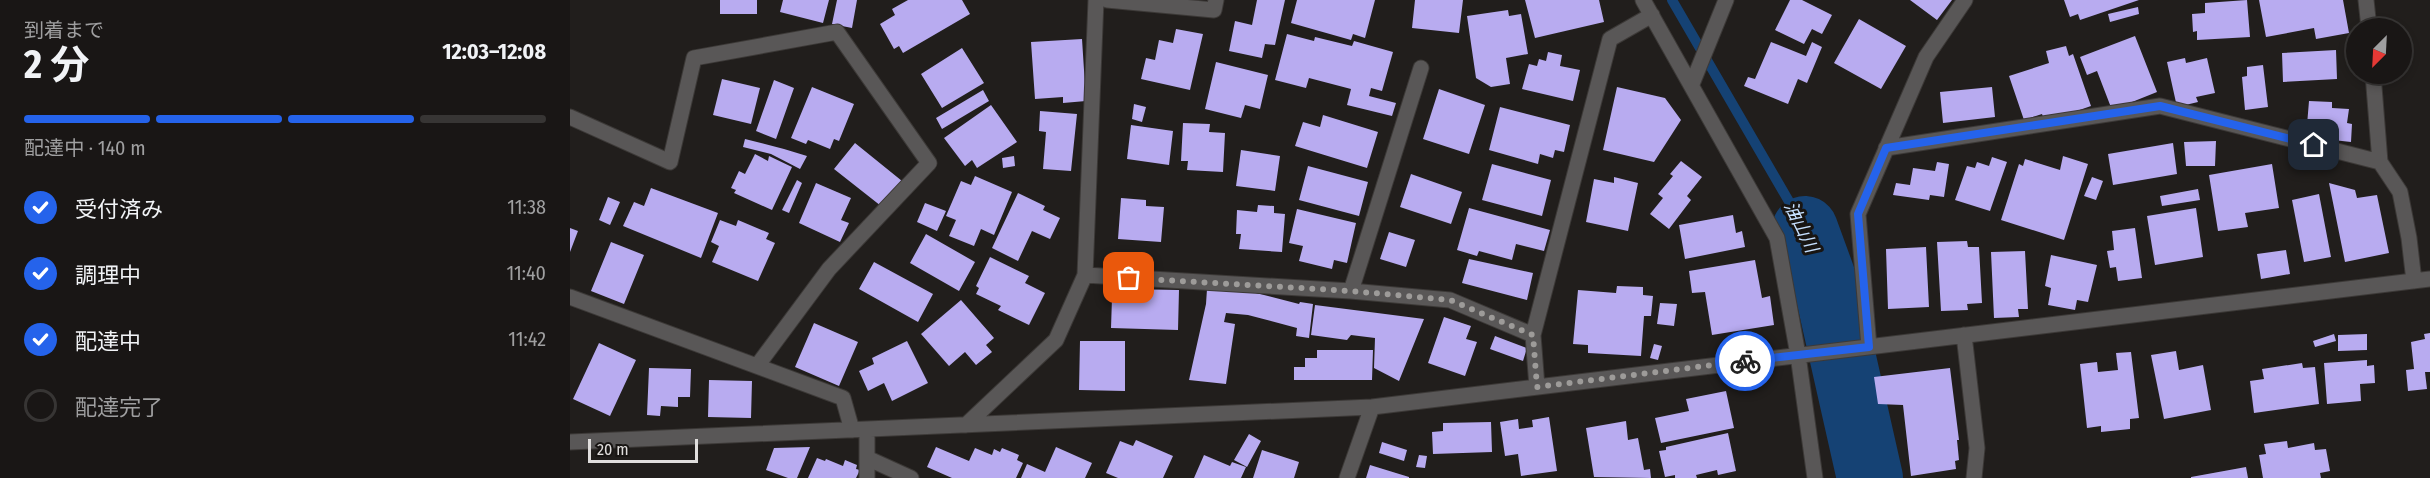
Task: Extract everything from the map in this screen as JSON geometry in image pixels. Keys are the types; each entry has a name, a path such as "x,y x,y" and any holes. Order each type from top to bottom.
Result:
{"street":[{"path":"966,425 1056,340 1085,275 1096,0"},
{"path":"1107,0 1214,10 1216,0"},
{"path":"1643,0 1778,238 1798,355 1815,478"},
{"path":"1692,84 1726,0"},
{"path":"1869,347 1858,214 1926,57 1965,0"},
{"path":"2366,0 2368,18"},
{"path":"1537,387 1533,335 1610,39 1652,15"},
{"path":"570,117 670,162 694,58 837,32 929,162 829,269 757,366"},
{"path":"1351,291 1421,68"},
{"path":"2374,84 2380,162 2400,192 2414,281"},
{"path":"1886,148 2160,106 2380,162"},
{"path":"1085,275 1351,291 1450,300 1533,335"},
{"path":"570,442 1372,407 2430,279"},
{"path":"570,297 843,398 859,429 867,458 867,478"},
{"path":"1964,335 1977,448 1974,478"},
{"path":"1347,478 1372,407"},
{"path":"867,458 911,478"}],"building":[{"path":"720,0 757,0 757,14 720,14"},
{"path":"783,0 829,0 823,23 780,12"},
{"path":"837,0 857,0 852,28 832,24"},
{"path":"908,0 962,0 970,14 903,53 899,46 894,49 880,24 895,15 892,9"},
{"path":"1257,0 1285,0 1275,45 1265,44 1262,58 1229,51 1235,21 1252,25"},
{"path":"1297,0 1375,0 1365,38 1353,34 1351,40 1291,23"},
{"path":"1415,0 1463,0 1459,33 1412,28"},
{"path":"1525,0 1599,0 1604,22 1535,38"},
{"path":"1790,0 1802,0 1832,15 1822,34 1812,29 1804,44 1775,30"},
{"path":"1910,0 1952,0 1937,20"},
{"path":"2064,0 2139,0 2080,20 2078,14 2070,17"},
{"path":"2247,0 2250,37 2197,40 2197,31 2193,32 2192,14 2205,13 2205,3"},
{"path":"2259,0 2343,0 2346,34 2316,39 2314,28 2266,37"},
{"path":"2138,7 2139,14 2110,22 2108,14"},
{"path":"1508,10 1509,16 1521,14 1528,54 1506,58 1510,84 1491,87 1476,78 1467,16"},
{"path":"1859,19 1906,46 1881,89 1834,63"},
{"path":"1176,29 1203,34 1190,90 1141,79 1146,58 1155,60 1159,40 1173,43"},
{"path":"1287,34 1314,41 1315,37 1352,46 1354,41 1393,52 1382,91 1371,88 1369,96 1396,103 1392,116 1347,105 1351,89 1309,78 1306,88 1275,80"},
{"path":"2135,36 2157,92 2112,110 2097,71 2087,75 2080,57"},
{"path":"1082,39 1086,101 1063,103 1063,97 1035,99 1031,42"},
{"path":"1771,42 1806,56 1812,42 1822,47 1807,83 1798,79 1788,104 1744,86 1748,77 1755,79"},
{"path":"2066,46 2069,56 2073,54 2091,106 2045,122 2042,114 2024,120 2009,76 2049,63 2046,51"},
{"path":"962,48 984,83 942,108 921,74"},
{"path":"2336,50 2337,79 2283,82 2282,53"},
{"path":"1548,52 1562,55 1560,66 1580,70 1573,101 1522,89 1529,64 1537,66 1539,59 1546,61"},
{"path":"2185,58 2186,63 2207,58 2215,93 2196,97 2198,102 2177,107 2167,62"},
{"path":"1216,62 1268,75 1260,109 1245,105 1241,118 1205,109"},
{"path":"2263,65 2268,107 2245,110 2242,77 2247,76 2247,67"},
{"path":"722,79 760,88 751,124 713,115"},
{"path":"774,80 794,88 776,139 756,131"},
{"path":"812,87 854,104 839,141 834,139 830,149 808,140 806,144 791,138"},
{"path":"1617,87 1665,98 1681,120 1654,162 1603,150"},
{"path":"1992,87 1995,117 1943,123 1940,92"},
{"path":"1439,89 1485,105 1469,154 1423,139"},
{"path":"983,90 989,101 942,129 936,118"},
{"path":"2309,101 2332,102 2332,108 2349,109 2347,123 2352,124 2351,142 2306,137"},
{"path":"1134,104 1146,107 1142,122 1132,119"},
{"path":"991,105 1017,142 977,168 972,160 965,166 944,138"},
{"path":"1500,107 1570,125 1564,152 1555,150 1553,158 1540,154 1538,164 1489,150"},
{"path":"1040,111 1077,114 1071,171 1043,169 1046,132 1039,131"},
{"path":"1323,115 1378,132 1367,168 1295,146 1303,122 1320,127"},
{"path":"1183,123 1210,124 1209,132 1225,133 1223,172 1187,170 1188,161 1181,161"},
{"path":"1131,125 1173,131 1169,165 1127,159"},
{"path":"745,139 807,156 800,169 771,154 743,147"},
{"path":"2216,141 2215,166 2186,166 2184,142"},
{"path":"855,143 902,181 881,206 834,169"},
{"path":"2173,143 2177,174 2113,185 2108,154"},
{"path":"1241,150 1280,156 1275,191 1236,186"},
{"path":"755,154 768,161 769,156 792,167 772,210 734,193 736,190 731,188 739,171 745,174"},
{"path":"1014,156 1015,166 1003,168 1002,158"},
{"path":"2063,156 2088,164 2064,240 2001,220 2019,164 2023,166 2025,159 2060,170"},
{"path":"1992,157 2007,162 1990,211 1955,200 1967,166 1975,168 1977,162 1989,166"},
{"path":"1681,161 1702,177 1687,196 1691,200 1669,229 1650,214 1663,198 1658,194 1673,176 1670,174"},
{"path":"1937,162 1949,164 1944,197 1930,195 1929,200 1893,195 1896,183 1910,185 1913,168 1935,171"},
{"path":"1492,164 1551,180 1542,216 1482,200"},
{"path":"2272,164 2279,208 2245,213 2248,227 2218,231 2209,175"},
{"path":"1308,166 1368,182 1359,216 1299,200"},
{"path":"1411,174 1462,192 1451,224 1400,207"},
{"path":"975,176 1012,192 994,235 981,229 974,246 949,236 956,220 946,216 961,181 971,185"},
{"path":"1614,177 1638,183 1628,231 1586,222 1594,179 1614,183"},
{"path":"2092,177 2103,181 2096,200 2084,196"},
{"path":"797,180 802,183 789,213 782,210"},
{"path":"816,183 851,198 841,220 849,223 840,242 799,223"},
{"path":"2329,183 2355,190 2357,198 2377,195 2389,253 2345,262"},
{"path":"651,188 718,213 701,258 623,226 634,202 644,206"},
{"path":"2198,189 2200,200 2162,206 2160,196"},
{"path":"1018,193 1045,206 1043,210 1060,218 1050,239 1032,231 1018,261 992,248"},
{"path":"2319,194 2331,257 2304,262 2292,200"},
{"path":"608,197 620,202 610,225 599,220"},
{"path":"1121,198 1146,200 1146,206 1164,207 1161,242 1118,239"},
{"path":"925,203 946,211 937,231 917,222"},
{"path":"1258,205 1274,206 1274,213 1285,214 1282,252 1239,249 1241,234 1236,234 1237,210 1257,212"},
{"path":"1469,208 1550,230 1544,251 1516,244 1512,260 1479,251 1477,256 1457,250"},
{"path":"2196,208 2203,257 2155,265 2147,216"},
{"path":"1297,209 1356,223 1347,263 1334,260 1332,269 1299,261 1303,246 1289,243"},
{"path":"1733,215 1736,233 1742,231 1745,247 1685,259 1679,225"},
{"path":"720,220 736,226 738,220 769,233 766,239 775,243 758,281 712,262 719,246 711,242"},
{"path":"570,228 578,231 570,252"},
{"path":"2135,228 2142,278 2118,281 2116,267 2110,268 2107,251 2114,250 2112,231"},
{"path":"1389,232 1415,240 1406,267 1380,259"},
{"path":"926,234 975,262 959,291 910,263"},
{"path":"1967,241 1968,247 1979,247 1982,303 1967,304 1968,310 1941,311 1937,242"},
{"path":"611,242 644,255 624,304 591,291"},
{"path":"1926,247 1929,307 1888,309 1886,249"},
{"path":"2286,250 2290,274 2261,279 2257,254"},
{"path":"2025,251 2028,309 2018,309 2019,317 1994,318 1991,252"},
{"path":"2051,255 2097,265 2088,302 2077,300 2075,310 2048,305 2051,288 2045,286"},
{"path":"990,257 1029,276 1025,283 1045,293 1029,325 998,310 1001,306 976,294 979,288 976,286"},
{"path":"1469,259 1533,273 1527,300 1462,283"},
{"path":"1755,260 1762,298 1770,296 1774,325 1712,335 1705,292 1692,293 1689,271"},
{"path":"874,262 933,294 918,322 859,289"},
{"path":"1617,286 1643,287 1643,295 1653,296 1651,316 1644,316 1641,356 1588,353 1588,345 1573,344 1578,290 1616,293"},
{"path":"1125,289 1179,290 1178,330 1111,328 1112,298 1125,299"},
{"path":"1207,289 1256,293 1299,304 1300,302 1313,304 1309,338 1296,336 1297,328 1248,315 1226,313 1224,322 1235,324 1226,384 1189,380 1206,304"},
{"path":"961,300 994,338 986,345 992,352 976,365 965,352 949,366 921,334"},
{"path":"1660,303 1677,304 1674,326 1657,324"},
{"path":"1315,305 1424,319 1399,381 1374,368 1375,338 1351,335 1347,340 1311,335"},
{"path":"1444,317 1471,326 1466,339 1477,342 1465,376 1428,363"},
{"path":"814,323 858,342 839,386 795,367"},
{"path":"2430,333 2430,372 2425,372 2427,389 2408,391 2406,370 2414,369 2411,342 2425,339 2424,334"},
{"path":"2334,334 2336,341 2315,347 2313,341"},
{"path":"2367,334 2367,350 2338,351 2338,335"},
{"path":"1495,336 1527,348 1523,361 1490,349"},
{"path":"907,341 928,383 892,401 884,383 868,391 859,371 874,364 872,358"},
{"path":"1080,341 1125,341 1125,391 1079,390"},
{"path":"599,343 636,360 610,416 573,399"},
{"path":"1654,344 1662,346 1658,360 1650,358"},
{"path":"1317,350 1373,350 1372,380 1294,380 1294,367 1305,367 1305,358 1317,358"},
{"path":"2176,351 2179,370 2203,365 2211,410 2164,419 2151,355"},
{"path":"2131,352 2139,418 2130,419 2130,429 2101,432 2101,426 2087,428 2080,364 2097,362 2098,372 2118,370 2116,353"},
{"path":"2367,360 2367,366 2374,365 2375,383 2360,384 2361,401 2327,404 2324,363"},
{"path":"2302,363 2303,368 2315,367 2319,404 2254,413 2250,381 2264,379 2262,369"},
{"path":"649,368 691,369 690,397 678,397 678,407 661,406 660,416 647,415"},
{"path":"1950,368 1959,440 1957,440 1959,460 1955,461 1956,469 1911,476 1903,405 1878,404 1874,377"},
{"path":"709,380 752,381 751,418 708,417"},
{"path":"1726,391 1734,428 1661,443 1655,418 1689,411 1686,399"},
{"path":"1549,417 1557,471 1521,476 1518,454 1505,456 1500,422 1518,419 1519,429 1533,427 1532,420"},
{"path":"1626,421 1628,440 1638,438 1644,470 1650,469 1651,478 1594,477 1586,428"},
{"path":"1491,422 1492,452 1433,454 1432,432 1443,431 1443,423"},
{"path":"1728,433 1736,471 1718,475 1717,470 1696,475 1697,478 1675,478 1675,475 1665,477 1659,451 1666,450 1666,447"},
{"path":"1249,434 1261,441 1247,467 1234,460"},
{"path":"1136,440 1173,456 1163,478 1118,478 1106,473 1120,441 1133,446"},
{"path":"2287,441 2288,448 2314,443 2315,450 2326,449 2330,471 2320,473 2321,478 2263,478 2259,455 2266,454 2264,444"},
{"path":"1382,442 1407,450 1404,461 1379,453"},
{"path":"810,447 797,478 788,478 766,470 774,448"},
{"path":"936,447 969,461 975,448 992,455 994,449 1000,452 1002,448 1019,455 1017,460 1023,463 1016,478 952,478 927,467"},
{"path":"1056,447 1092,463 1085,478 1021,478 1027,464 1045,472"},
{"path":"1262,450 1299,462 1294,478 1253,478"},
{"path":"1204,455 1230,466 1232,462 1246,467 1241,478 1194,478"},
{"path":"1419,455 1427,456 1425,468 1416,467"},
{"path":"817,458 843,466 845,460 857,465 856,469 860,470 856,478 808,478"},
{"path":"1370,465 1409,477 1409,478 1366,478"},
{"path":"2246,467 2248,478 2191,478 2191,477"}],"waterway":[{"name":"油山川","path":"1672,0 1805,229"},
{"name":"油山川","path":"1805,229 1828,292 1870,478"}],"way so far":[{"path":"1129,278 1351,291 1450,300 1533,335 1537,387 1745,361"}],"route":[{"path":"1745,361 1869,347 1858,214 1886,148 2160,106 2314,145"}]}
